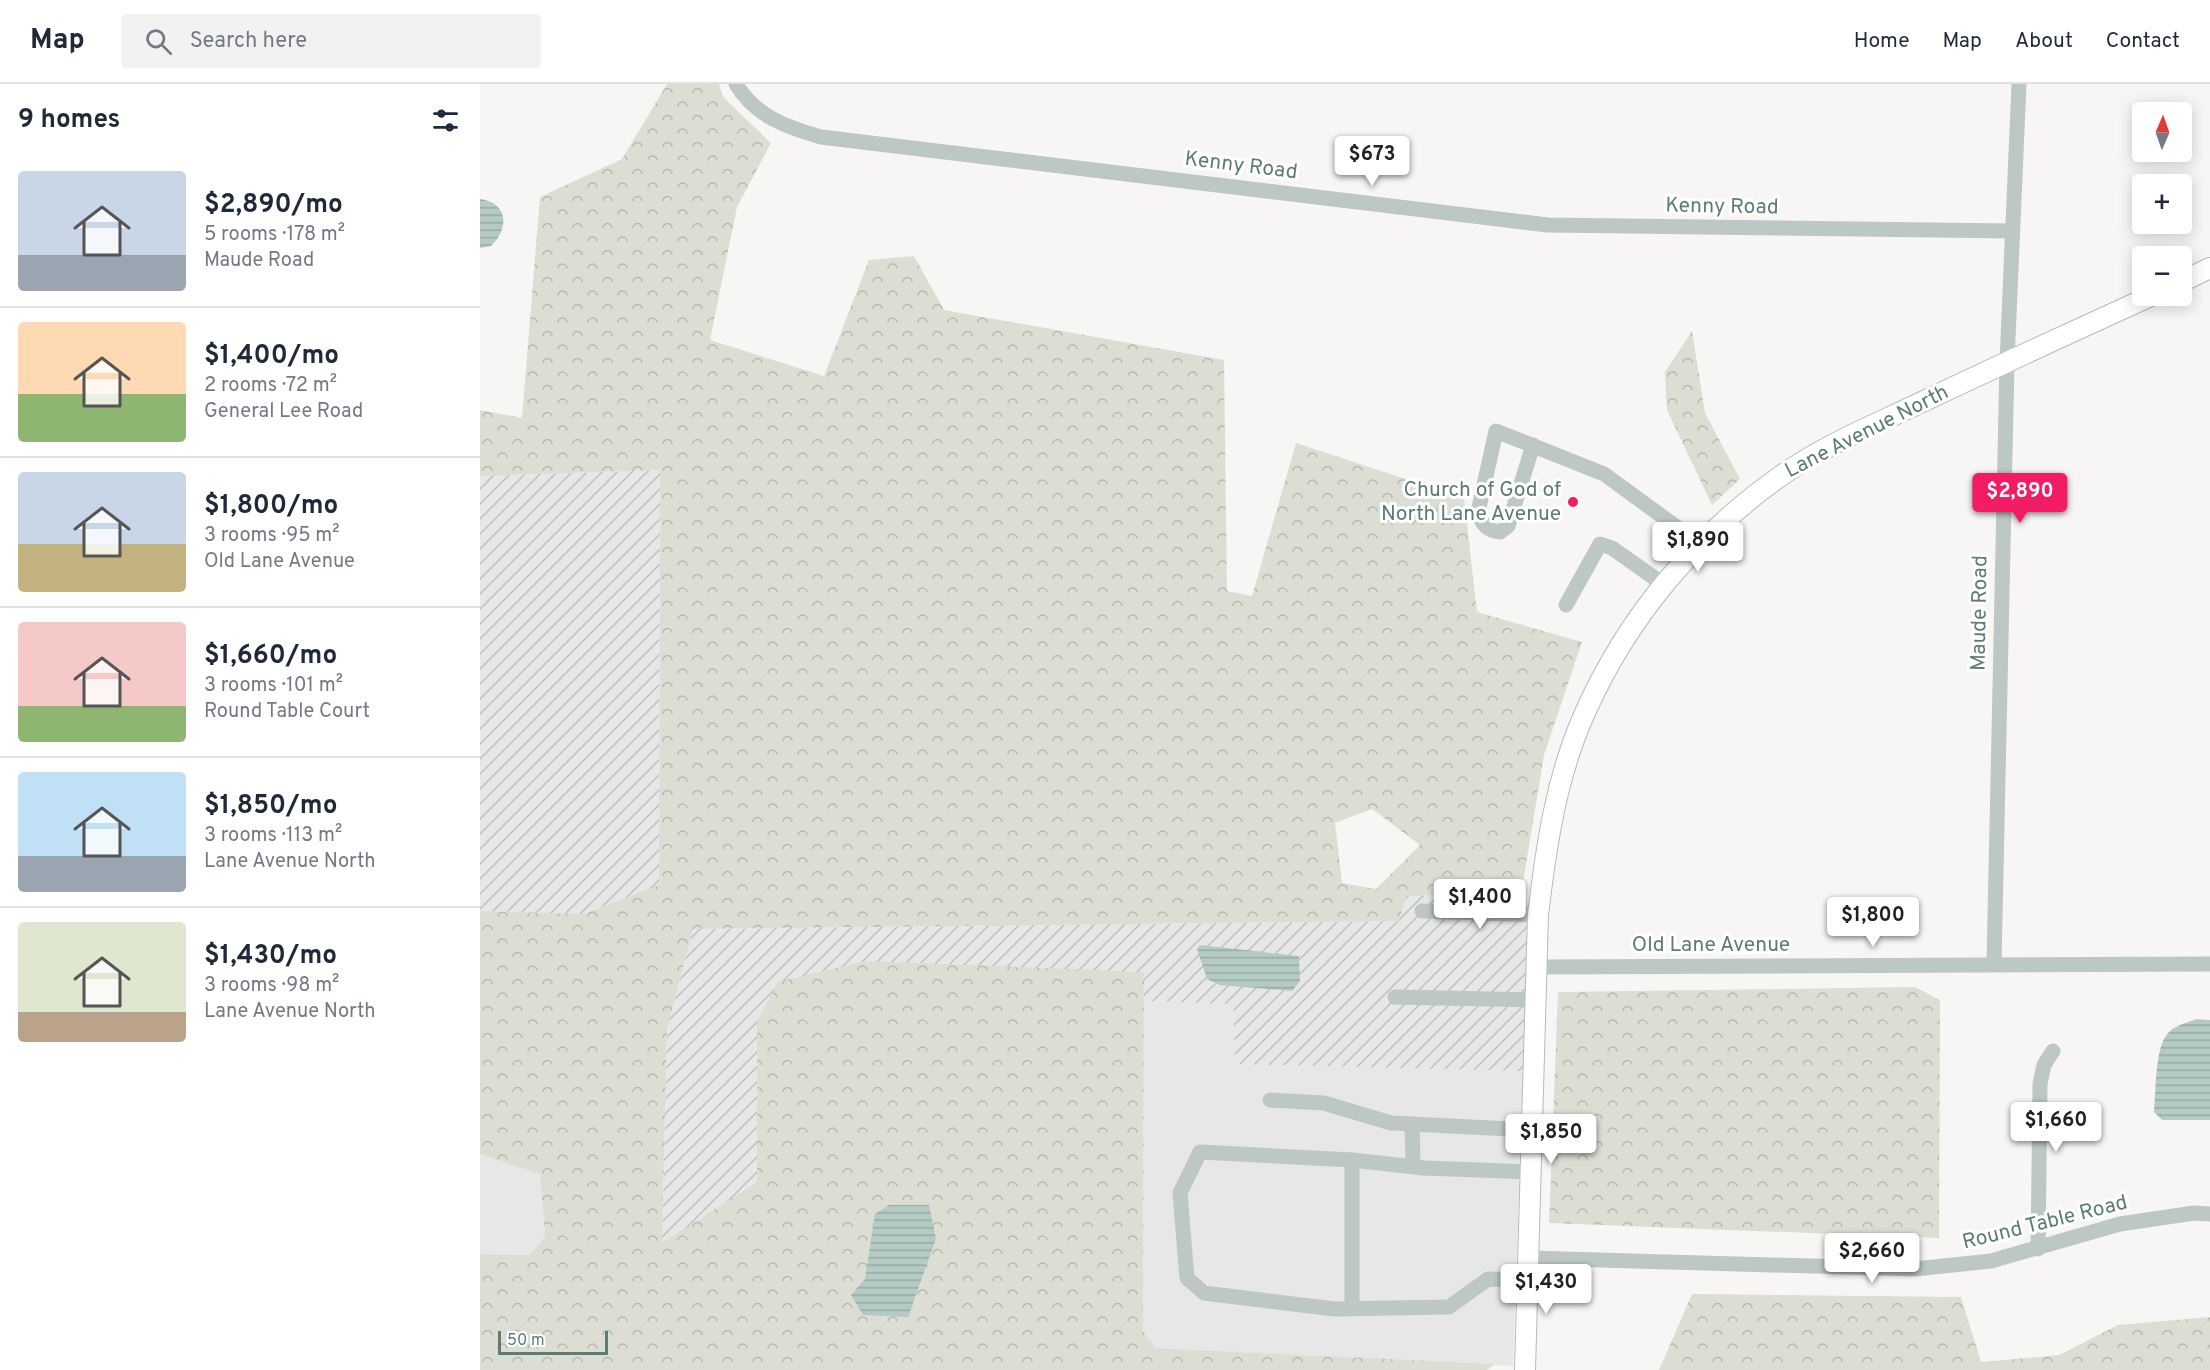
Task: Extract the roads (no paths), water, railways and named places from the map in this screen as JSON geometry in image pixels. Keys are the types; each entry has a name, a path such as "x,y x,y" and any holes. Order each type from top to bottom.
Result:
{"main road":[{"path":"2192,277 2210,268"},
{"name":"Lane Avenue North","path":"1525,1370 1538,915 1545,851 1559,790 1583,716 1621,644 1663,584 1700,543 1740,507 1786,472 1826,448 2132,305"}],"street":[{"name":"Kenny Road","path":"736,84 746,100 771,119 820,137 1548,225 2012,231"},
{"name":"Maude Road","path":"1994,964 2007,362 2019,84"},
{"path":"1533,446 1508,526 1500,532 1491,531 1482,524 1478,512 1496,432 1533,446 1604,474 1700,543"},
{"path":"1566,605 1600,544 1612,548 1663,584"},
{"path":"1422,911 1538,915"},
{"name":"Old Lane Avenue","path":"1537,967 2210,964"},
{"path":"1395,997 1536,1000"},
{"path":"2038,1248 2040,1084 2044,1065 2053,1051"},
{"path":"1270,1100 1324,1102 1391,1124 1533,1130"},
{"path":"1412,1124 1413,1166"},
{"path":"1529,1280 1488,1279 1449,1308 1334,1309 1204,1293 1187,1278 1180,1193 1200,1152 1532,1172"},
{"path":"1352,1160 1352,1309"},
{"name":"Round Table Road","path":"1529,1258 1915,1269 1991,1261 2120,1224 2210,1214"}],"place":[{"name":"Church of God of North Lane Avenue","path":"1573,502"}]}
